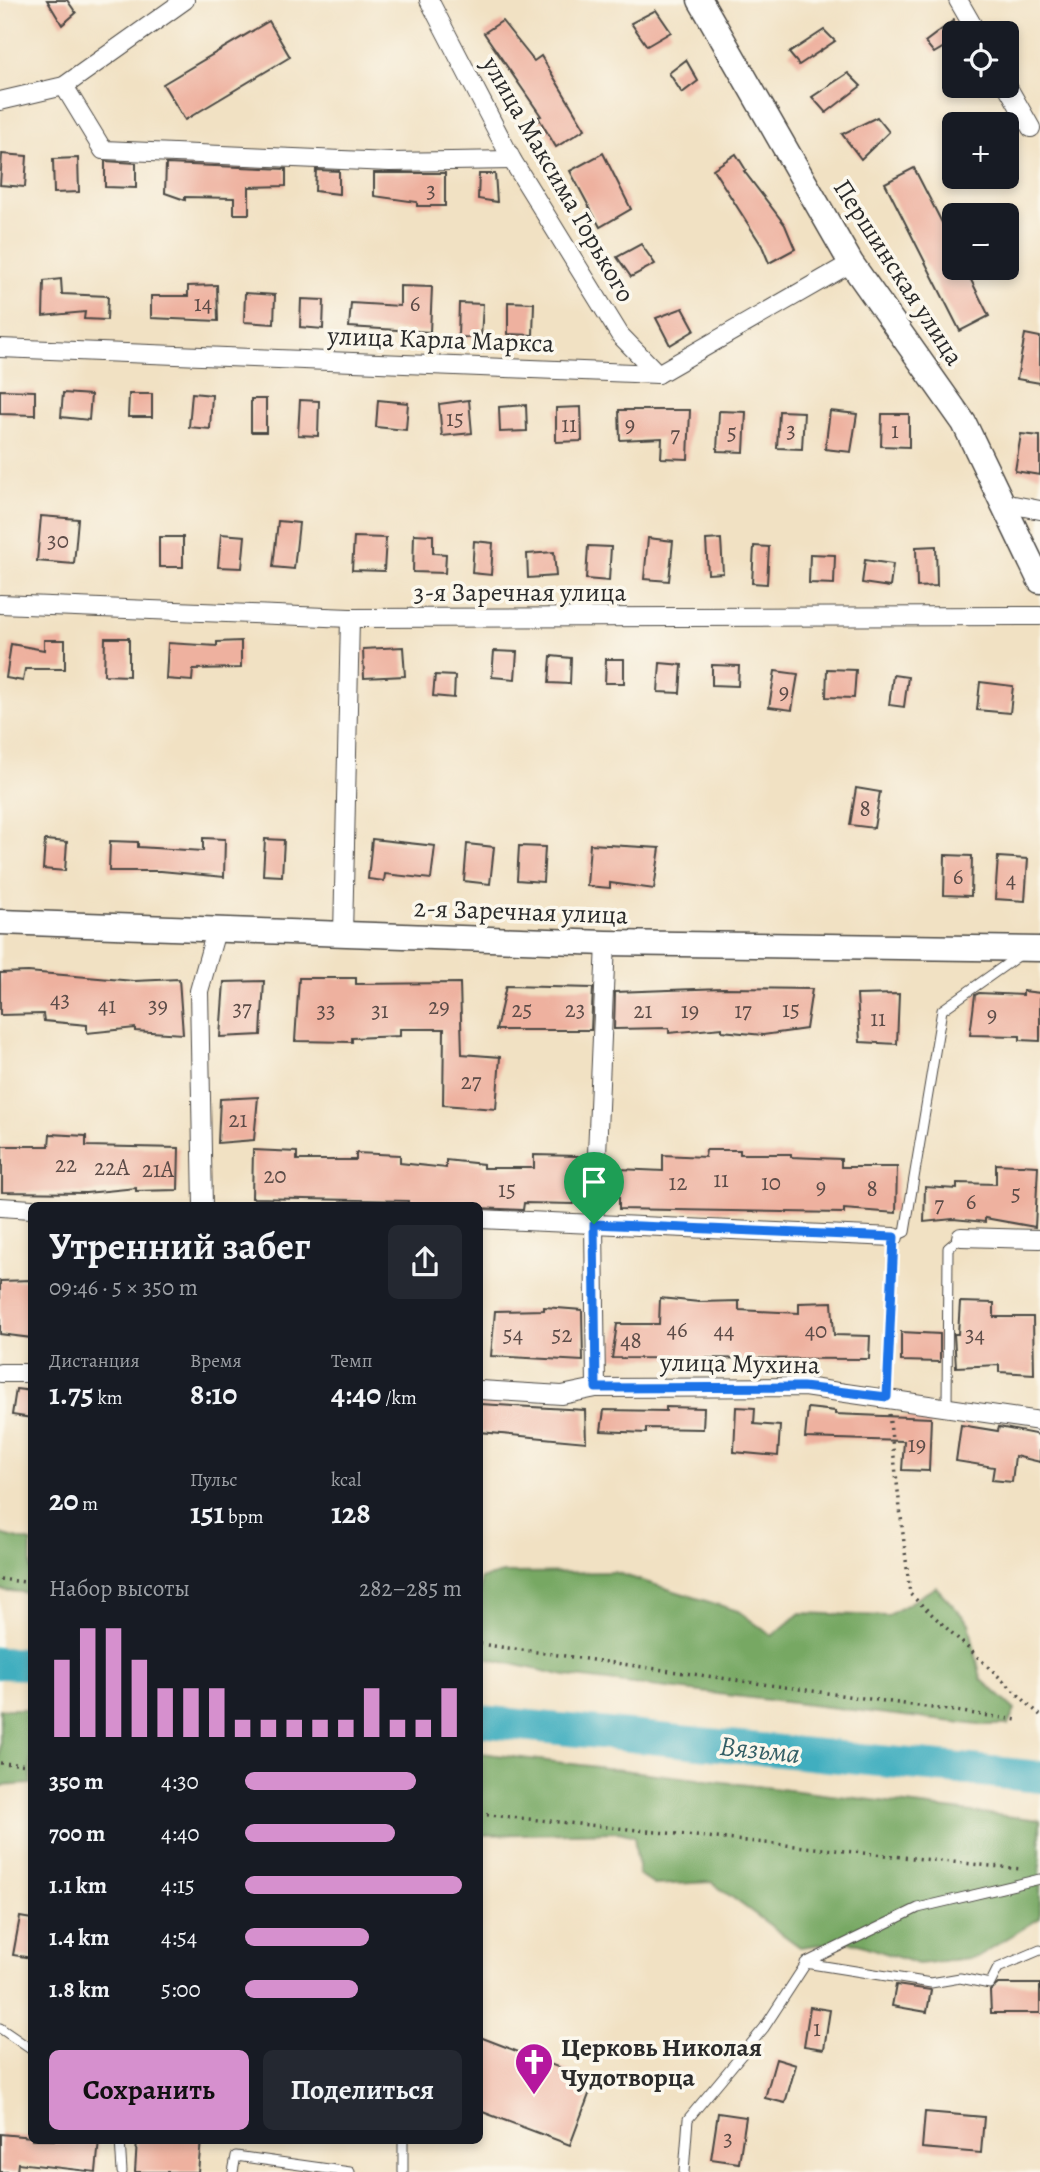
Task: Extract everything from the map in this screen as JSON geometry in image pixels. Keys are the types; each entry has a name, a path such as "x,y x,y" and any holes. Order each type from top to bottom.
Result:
{"main road":[{"name":"Першинская улица","path":"700,0 851,263 964,423 1040,581"},
{"name":"2-я Заречная улица","path":"0,922 606,943 1034,949"}],"street":[{"path":"0,101 64,86 185,0"},
{"name":"улица Максима Горького","path":"429,0 512,160 620,335 659,374"},
{"path":"958,0 970,21"},
{"path":"64,86 103,150 390,162 512,160"},
{"path":"1015,98 1036,133"},
{"path":"659,374 851,263"},
{"name":"улица Карла Маркса","path":"0,348 659,374"},
{"path":"1003,503 1040,510"},
{"name":"3-я Заречная улица","path":"0,604 351,618 1040,616"},
{"path":"343,935 351,618"},
{"path":"202,1202 199,991 216,931"},
{"path":"596,1388 594,1224 606,943"},
{"path":"0,1208 28,1209"},
{"path":"483,1219 894,1237"},
{"path":"961,1237 1040,1240"},
{"path":"0,1373 28,1373"},
{"name":"улица Мухина","path":"483,1390 562,1395 596,1388 803,1387 1040,1421"}],"lane":[{"path":"894,1237 905,1232 942,1010 1034,949"},
{"path":"947,1408 948,1248 961,1237"},
{"path":"684,2172 688,2119 764,2028 805,1963 918,1908 981,1891 1040,1880"},
{"path":"805,1963 931,1983 960,1978 990,1984 998,1968 1040,1950"},
{"path":"0,2028 28,2047"},
{"path":"120,2144 122,2172"},
{"path":"403,2144 403,2172"},
{"path":"233,2172 236,2156 350,2172"}],"path":[{"path":"894,1237 887,1397 910,1594 1040,1715"},
{"path":"0,1579 28,1582"},
{"path":"483,1644 1018,1720"},
{"path":"0,1762 28,1765"},
{"path":"483,1814 1026,1870"}],"green space":[{"path":"0,1534 28,1541 28,1593 0,1590"},
{"path":"614,1572 738,1611 772,1636 800,1613 887,1616 936,1587 969,1623 981,1679 1015,1710 1008,1725 979,1725 566,1676 483,1658 483,1578 503,1573"},
{"path":"0,1709 28,1709 28,1784 0,1786"},
{"path":"483,1753 1040,1820 1040,1918 977,1957 918,1964 849,1941 800,1947 711,1882 654,1885 639,1875 634,1836 619,1832 483,1835"}],"building":[{"path":"47,0 67,0 76,13 62,25"},
{"path":"656,10 671,32 647,46 631,23"},
{"path":"269,21 290,57 185,120 163,84"},
{"path":"502,21 534,61 541,56 585,129 556,147 538,117 541,116 484,33"},
{"path":"942,29 942,48 934,53 925,42"},
{"path":"824,30 835,41 799,65 789,53"},
{"path":"686,60 698,81 682,93 669,73"},
{"path":"848,73 861,86 826,113 812,97"},
{"path":"877,117 889,132 861,159 842,134"},
{"path":"603,153 631,209 600,227 570,171"},
{"path":"2,154 27,156 25,187 0,185"},
{"path":"736,154 746,170 744,171 785,225 795,249 769,263 762,246 713,169"},
{"path":"78,158 79,192 54,193 53,159"},
{"path":"105,161 136,163 136,188 105,187"},
{"path":"166,164 286,169 286,186 249,187 249,214 234,214 234,198 185,197 185,200 165,193"},
{"path":"914,168 942,223 942,280 971,280 989,316 960,331 885,183"},
{"path":"316,170 339,171 339,194 315,191"},
{"path":"374,173 445,173 445,206 417,206 417,202 374,196"},
{"path":"479,174 495,174 497,202 478,199"},
{"path":"641,244 655,264 631,277 617,257"},
{"path":"61,279 62,294 108,296 107,320 84,319 85,312 43,316 44,281"},
{"path":"217,285 218,321 151,318 151,296 188,296 188,286"},
{"path":"400,286 432,287 430,332 349,327 351,303 400,306"},
{"path":"245,293 275,295 274,324 244,322"},
{"path":"301,299 324,300 323,329 300,327"},
{"path":"508,302 534,303 533,335 508,334"},
{"path":"459,303 483,304 481,338 458,337"},
{"path":"683,308 695,330 670,345 656,318"},
{"path":"1025,334 1040,337 1040,383 1017,379"},
{"path":"0,390 35,391 35,415 0,414"},
{"path":"63,393 91,395 89,420 61,417"},
{"path":"192,393 212,395 210,429 189,427"},
{"path":"129,394 152,394 152,417 128,417"},
{"path":"251,399 266,399 266,432 251,432"},
{"path":"300,400 319,401 318,436 298,435"},
{"path":"378,400 408,403 406,430 376,427"},
{"path":"469,400 472,433 442,436 439,404"},
{"path":"526,405 527,431 500,432 499,407"},
{"path":"581,407 582,441 556,442 556,408"},
{"path":"619,410 690,410 688,459 661,458 662,438 620,440"},
{"path":"719,411 746,412 744,452 717,451"},
{"path":"779,411 804,412 802,449 777,448"},
{"path":"830,411 857,414 851,452 825,449"},
{"path":"882,414 909,414 909,447 881,446"},
{"path":"1021,434 1040,436 1040,475 1015,471"},
{"path":"41,516 78,519 74,564 37,561"},
{"path":"278,521 299,523 294,569 273,567"},
{"path":"221,534 245,536 242,568 218,567"},
{"path":"414,534 433,535 433,553 446,554 445,573 413,572"},
{"path":"159,537 183,537 183,567 159,567"},
{"path":"354,537 386,538 384,571 352,570"},
{"path":"648,538 673,541 669,581 644,579"},
{"path":"721,539 723,573 708,574 706,540"},
{"path":"474,541 493,543 491,575 472,573"},
{"path":"588,546 611,547 609,581 586,579"},
{"path":"754,546 769,547 767,584 752,583"},
{"path":"936,546 937,586 917,587 916,547"},
{"path":"554,552 556,576 528,578 527,554"},
{"path":"810,554 835,555 834,584 809,583"},
{"path":"865,560 893,564 890,587 862,583"},
{"path":"105,638 129,638 129,676 104,675"},
{"path":"44,640 65,640 65,669 25,669 23,681 6,678 11,644 44,650"},
{"path":"241,641 241,668 193,669 192,681 166,679 168,643 217,646 217,642"},
{"path":"403,647 405,676 364,678 363,649"},
{"path":"494,651 517,652 515,679 492,677"},
{"path":"551,656 571,658 570,684 549,683"},
{"path":"606,659 624,659 624,683 605,683"},
{"path":"660,663 682,665 680,693 658,692"},
{"path":"712,665 739,666 738,686 712,685"},
{"path":"827,669 856,670 854,698 826,697"},
{"path":"775,671 798,674 792,710 769,707"},
{"path":"435,675 455,676 454,698 433,696"},
{"path":"893,675 908,677 904,707 889,705"},
{"path":"980,682 1013,686 1010,713 977,710"},
{"path":"856,788 880,792 874,828 850,825"},
{"path":"203,838 225,839 224,877 161,871 109,871 110,841 138,842 138,847 203,851"},
{"path":"265,839 284,840 282,876 263,875"},
{"path":"372,839 435,846 431,879 385,874 384,881 368,879"},
{"path":"45,840 67,842 65,871 43,869"},
{"path":"467,844 494,847 490,884 464,881"},
{"path":"590,844 660,848 654,889 610,883 610,888 587,886"},
{"path":"519,846 545,847 543,882 517,880"},
{"path":"945,855 972,856 971,896 944,895"},
{"path":"998,857 1028,859 1025,901 995,899"},
{"path":"28,972 134,981 179,979 183,1034 135,1031 135,1028 87,1033 87,1025 44,1021 43,1014 0,1015 0,973"},
{"path":"299,978 356,978 356,984 460,983 462,1054 500,1057 496,1109 443,1105 444,1029 400,1029 400,1036 352,1038 352,1042 295,1041"},
{"path":"264,981 261,1035 220,1037 224,982"},
{"path":"506,986 593,988 591,1030 496,1030"},
{"path":"723,988 812,989 806,1029 763,1035 722,1031 722,1028 669,1033 669,1028 614,1029 615,992"},
{"path":"1023,991 1040,993 1040,1041 1020,1040 1020,1036 970,1035 975,995 1023,995"},
{"path":"899,994 897,1044 860,1042 857,995"},
{"path":"258,1097 254,1140 218,1143 220,1099"},
{"path":"50,1134 86,1136 86,1146 179,1148 178,1190 136,1191 136,1188 86,1193 2,1192 2,1146 49,1146"},
{"path":"253,1150 297,1152 297,1160 356,1160 356,1153 400,1155 400,1163 446,1168 446,1160 483,1164 483,1168 534,1168 534,1155 578,1156 574,1204 524,1203 523,1210 483,1208 483,1202 252,1198"},
{"path":"706,1150 740,1150 740,1154 791,1154 791,1157 841,1159 841,1167 897,1167 896,1213 844,1209 844,1213 619,1209 619,1169 663,1171 663,1155 705,1157"},
{"path":"996,1164 1038,1166 1035,1227 985,1218 985,1222 953,1219 924,1222 925,1187 957,1189 957,1183 996,1184"},
{"path":"28,1280 28,1338 0,1334 0,1281"},
{"path":"660,1298 699,1302 739,1301 739,1310 799,1313 799,1303 832,1302 834,1335 870,1336 869,1359 612,1358 617,1324 659,1324"},
{"path":"960,1302 994,1303 994,1317 1033,1317 1034,1374 999,1372 999,1365 956,1367 954,1334 958,1334"},
{"path":"544,1307 582,1310 583,1361 491,1356 495,1311 544,1310"},
{"path":"901,1332 940,1334 940,1362 901,1361"},
{"path":"16,1389 28,1390 28,1417 12,1415"},
{"path":"483,1404 585,1410 586,1442 483,1432"},
{"path":"666,1407 704,1408 703,1429 646,1428 646,1433 601,1431 604,1410 666,1411"},
{"path":"736,1407 755,1408 754,1424 780,1426 778,1456 734,1452"},
{"path":"808,1408 835,1411 835,1414 931,1418 929,1471 902,1470 904,1441 805,1438"},
{"path":"961,1425 998,1431 999,1427 1040,1435 1040,1462 1015,1456 1012,1482 992,1480 994,1467 956,1461"},
{"path":"20,1917 28,1918 28,1957 13,1955"},
{"path":"998,1984 1040,1984 1040,2013 991,2013 990,1991"},
{"path":"896,1985 931,1990 927,2012 892,2006"},
{"path":"810,2007 830,2010 824,2049 804,2046"},
{"name":"Церковь Николая Чудотворца","path":"483,2038 594,2081 570,2145 483,2112"},
{"path":"776,2059 796,2065 785,2103 765,2098"},
{"path":"925,2112 984,2117 981,2153 922,2148"},
{"path":"718,2113 746,2117 739,2163 711,2159"},
{"path":"0,2134 28,2137 28,2144 99,2144 96,2172 18,2163 17,2172 0,2172"},
{"path":"137,2144 201,2144 198,2172 135,2172"}],"waterway":[{"name":"Вязьма","path":"0,1663 28,1664"},
{"name":"Вязьма","path":"483,1721 1040,1777"}],"place":[{"name":"Церковь Николая Чудотворца","path":"534,2096"}],"route":[{"path":"594,1224 894,1237 887,1397 803,1387 596,1388 598,1305 594,1224"}]}
